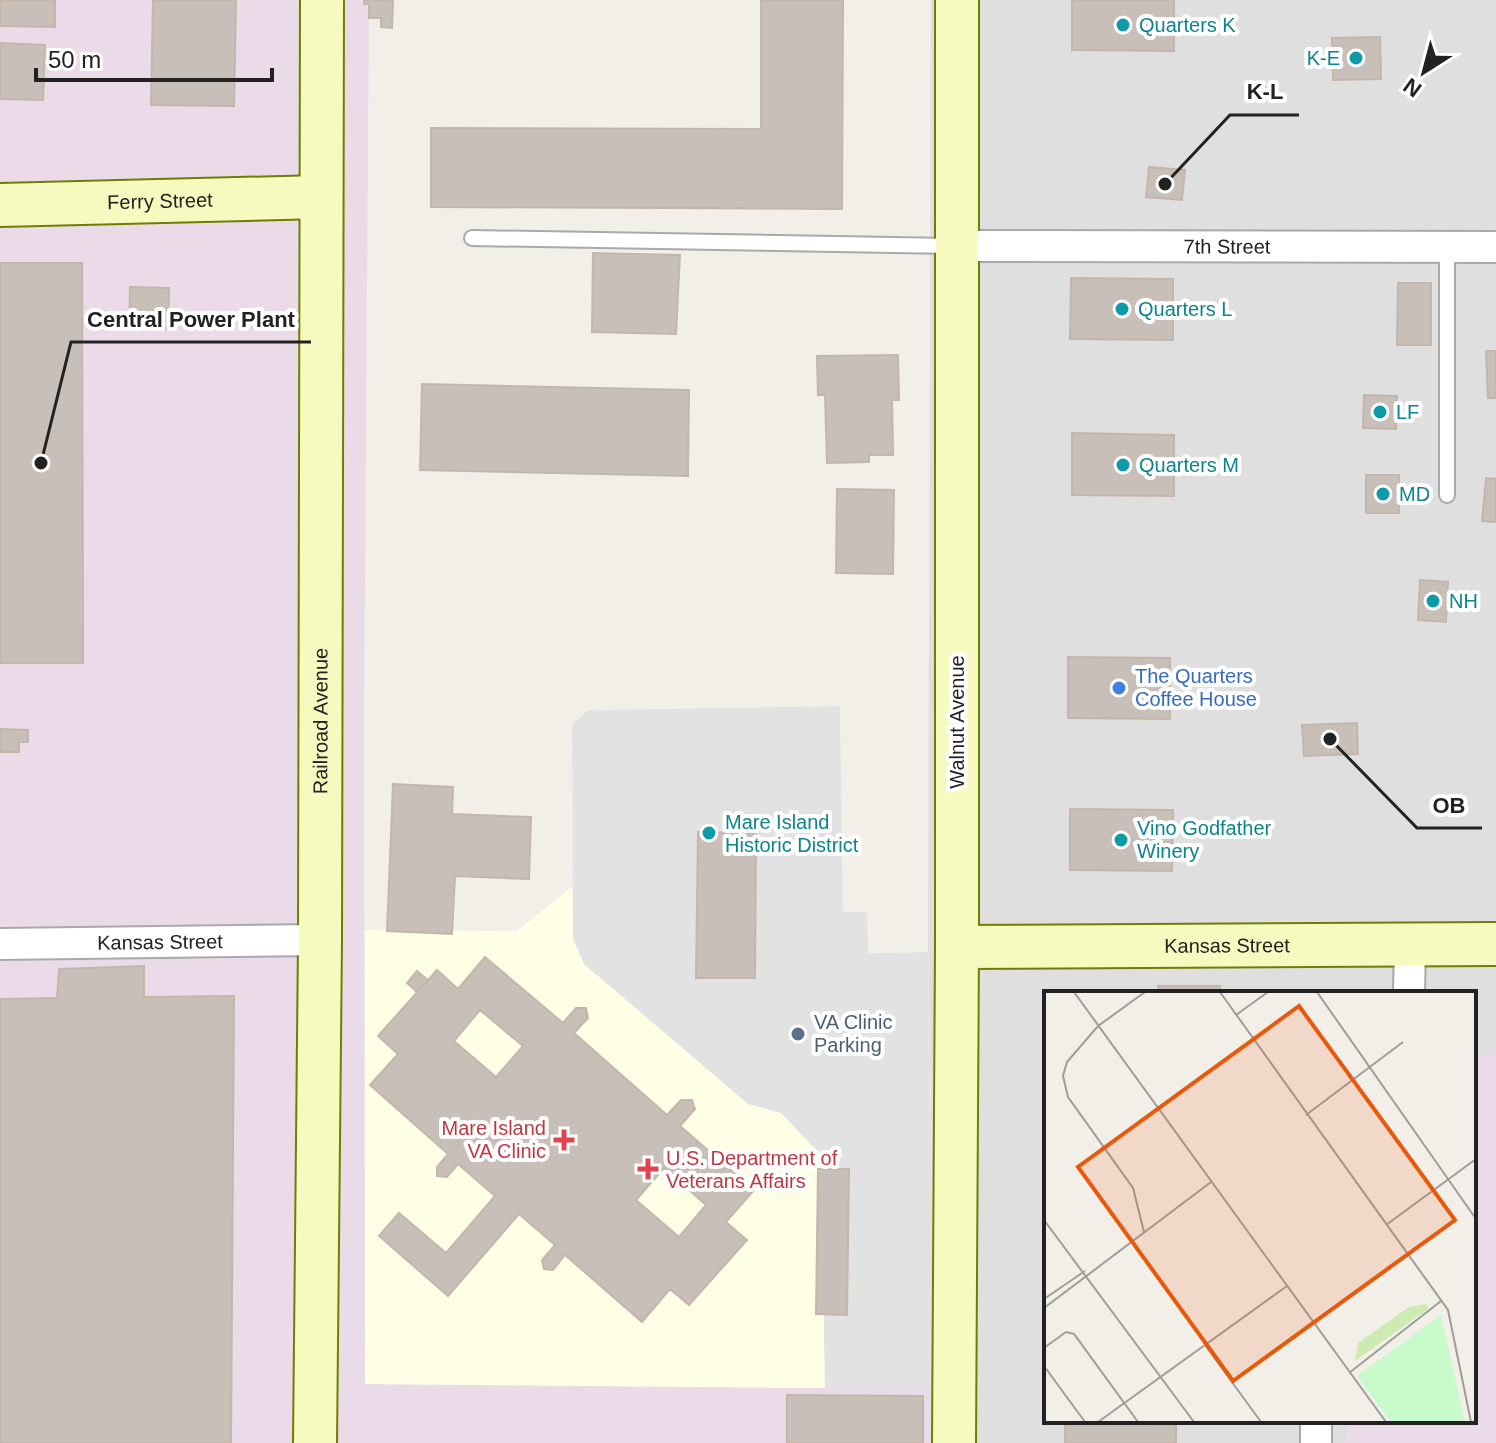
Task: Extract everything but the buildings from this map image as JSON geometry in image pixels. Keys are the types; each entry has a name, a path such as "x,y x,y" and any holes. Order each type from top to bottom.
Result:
{"street":[{"name":"Railroad Avenue","path":"315,1443 320,940 322,0"},
{"name":"Walnut Avenue","path":"954,1443 957,0"},
{"name":"Ferry Street","path":"0,205 321,197"},
{"name":"7th Street","path":"957,246 1496,247"},
{"name":"Kansas Street","path":"0,944 320,940"},
{"path":"1409,991 1410,944"},
{"name":"Kansas Street","path":"957,947 1496,944"}],"lane":[{"path":"472,238 957,246"},
{"path":"1447,247 1447,495"}],"shaded area":[{"path":"0,0 369,0 364,729 365,1384 936,1389 936,1443 0,1443"},
{"path":"931,0 1496,0 1496,1054 1476,1054 1476,991 1044,991 1044,1423 1351,1423 1346,1443 936,1443 928,952"},
{"name":"U.S. Department of Veterans Affairs","path":"840,706 843,912 867,946 868,953 928,952 936,1389 365,1384 365,930 517,931 573,886 572,725 588,710"},
{"name":"VA Clinic Parking","path":"840,706 843,912 867,912 868,953 928,952 936,1389 825,1389 821,1155 781,1113 748,1104 584,964 573,939 572,725 588,710"},
{"path":"1476,1054 1496,1054 1496,1443 1346,1443 1351,1423 1476,1423"}],"place":[{"name":"Quarters K","path":"1123,25"},
{"name":"K-E","path":"1356,58"},
{"name":"K-L","path":"1165,184"},
{"name":"Quarters L","path":"1122,309"},
{"name":"LF","path":"1380,412"},
{"name":"Central Power Plant","path":"41,463"},
{"name":"Quarters M","path":"1123,465"},
{"name":"MD","path":"1383,494"},
{"name":"NH","path":"1433,601"},
{"name":"The Quarters Coffee House","path":"1119,688"},
{"name":"OB","path":"1330,739"},
{"name":"Mare Island Historic District","path":"709,833"},
{"name":"Vino Godfather Winery","path":"1121,840"},
{"name":"VA Clinic Parking","path":"798,1034"},
{"name":"Mare Island VA Clinic","path":"564,1140"},
{"name":"U.S. Department of Veterans Affairs","path":"648,1169"}]}
